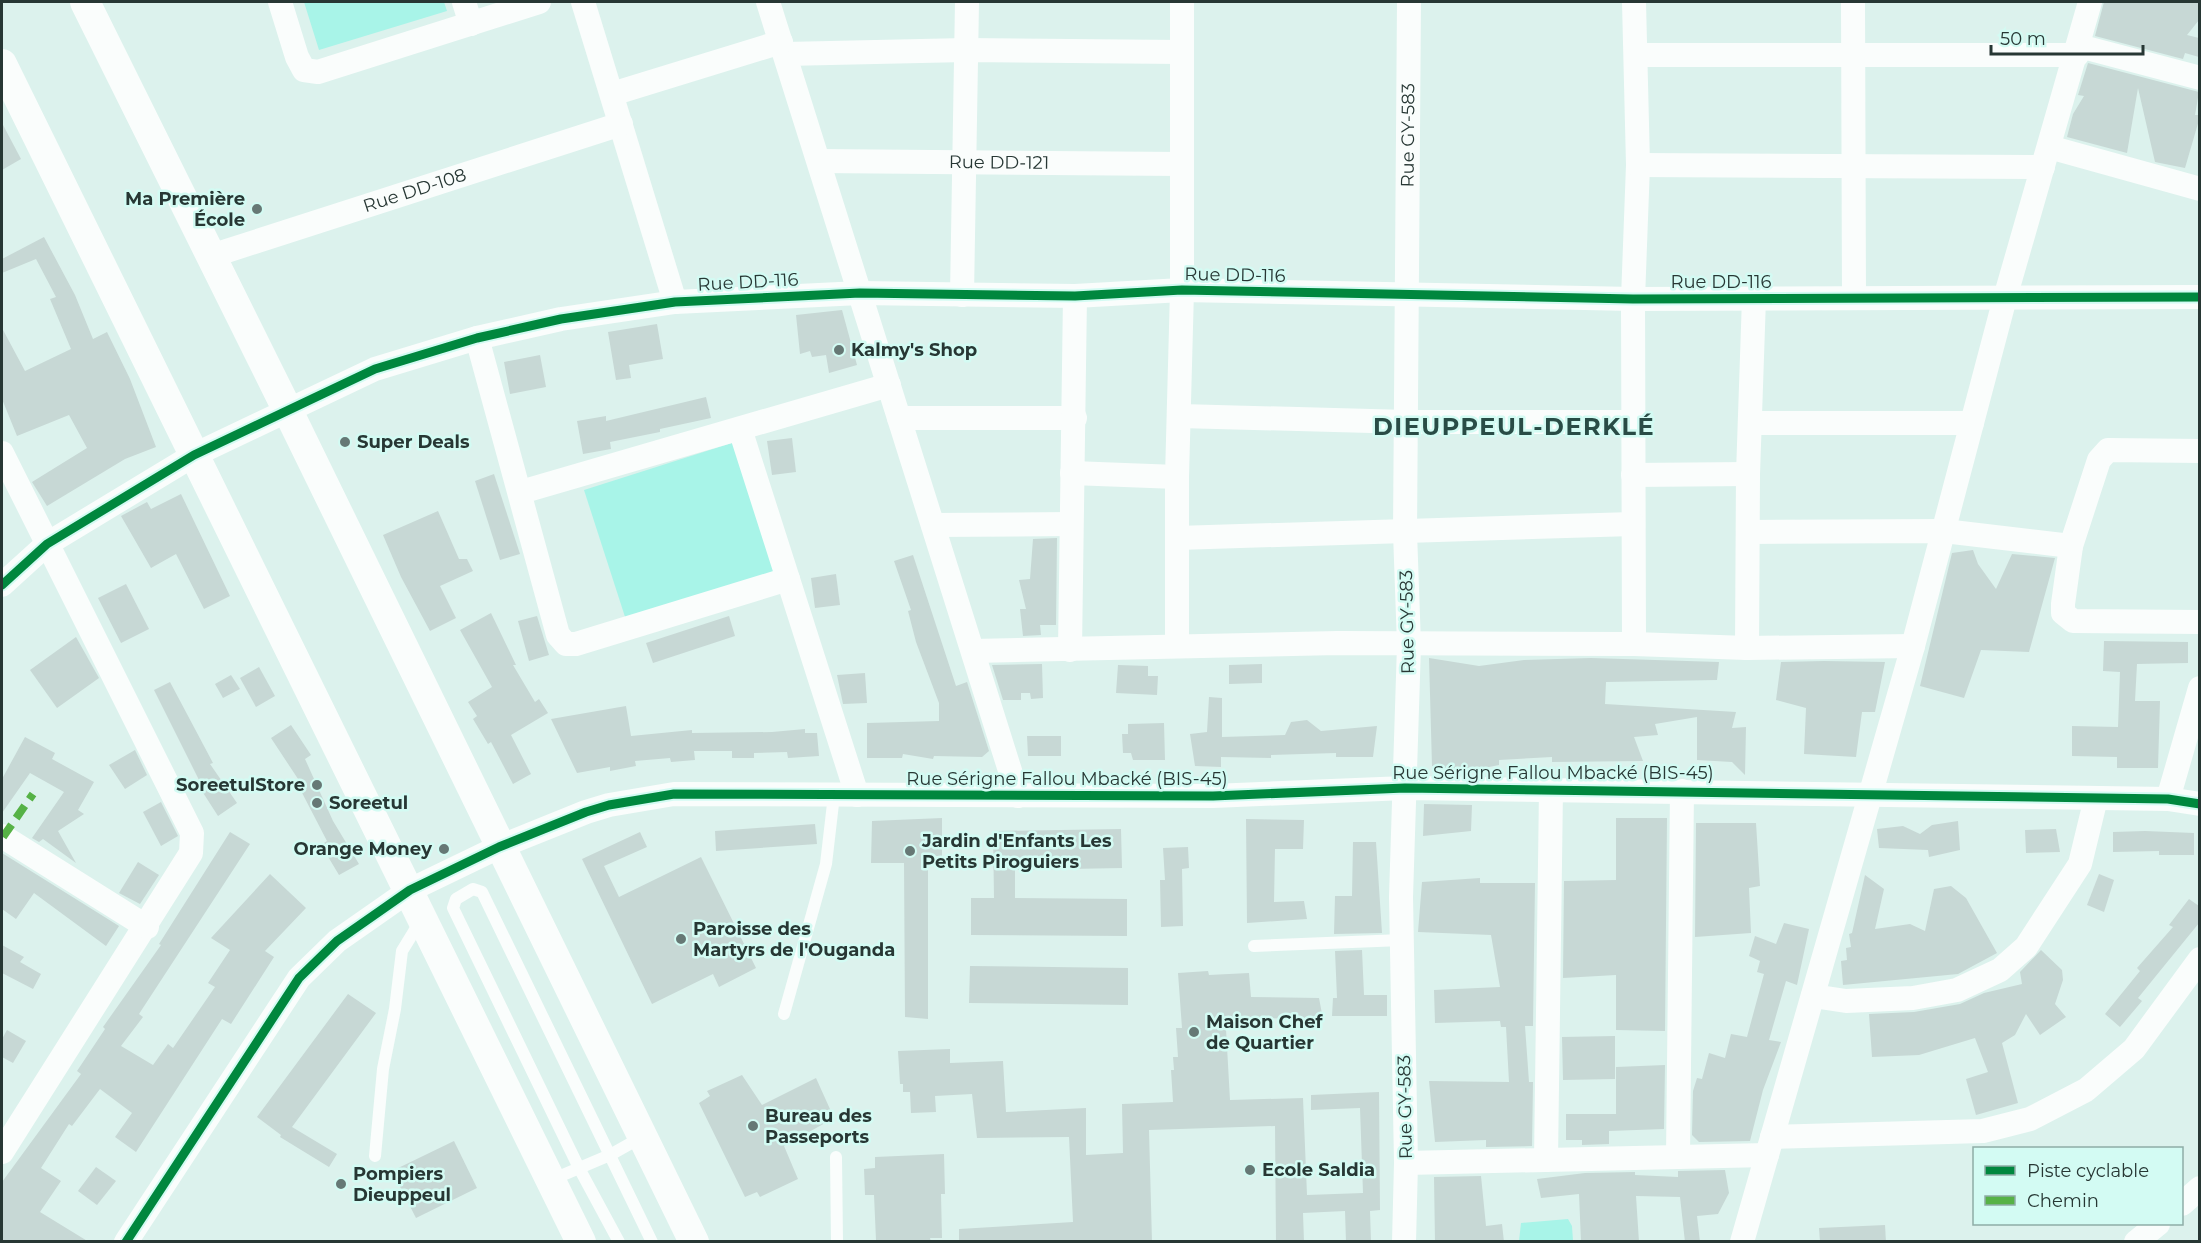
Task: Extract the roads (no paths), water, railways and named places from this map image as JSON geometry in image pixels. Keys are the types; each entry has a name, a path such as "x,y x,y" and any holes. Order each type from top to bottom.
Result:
{"street":[{"path":"85,2 287,409 693,1242"},
{"path":"280,2 297,57 304,70 318,72 467,13 539,2"},
{"path":"583,2 675,302"},
{"path":"768,2 1018,796"},
{"path":"962,295 967,2"},
{"path":"1177,646 1177,477 1182,290 1182,2"},
{"name":"Rue GY-583","path":"1404,1242 1406,1163 1402,940 1409,645 1405,532 1409,295 1409,2"},
{"path":"1634,2 1638,165 1633,299 1634,644"},
{"path":"1853,2 1854,298"},
{"path":"1743,1242 1913,646 2005,298 2078,51 2090,2"},
{"path":"612,94 783,48 1181,52"},
{"path":"1636,55 2078,51 2199,78"},
{"path":"2,64 410,890 550,1180 574,1236"},
{"name":"Rue DD-108","path":"211,256 621,124"},
{"path":"1638,165 1853,166 2046,157 2199,189"},
{"name":"Rue DD-121","path":"819,161 963,164 1181,164"},
{"name":"Rue DD-116","path":"2,585 47,544 194,455 375,369 477,338 561,319 675,302 860,293 1075,296 1182,290 1633,299 2199,297"},
{"path":"1070,650 1075,296"},
{"path":"1747,648 1748,474 1754,298"},
{"path":"477,338 521,492 558,635 566,644 576,644 788,579"},
{"path":"521,492 889,385"},
{"path":"1180,416 1408,422 1633,422"},
{"path":"899,418 1074,418"},
{"path":"1751,423 1972,423"},
{"path":"740,429 788,579 845,795"},
{"path":"2199,451 2108,450 2099,460 2071,546 2063,604 2063,613 2073,621 2199,622"},
{"path":"2,453 192,833 191,853 147,927 3,1144"},
{"path":"1072,473 1177,477"},
{"path":"1633,475 1748,474"},
{"path":"933,525 1071,524"},
{"path":"1177,538 1633,524"},
{"path":"1749,532 1944,531 2071,546"},
{"path":"973,651 1177,646 1634,644 1747,648 1913,646"},
{"path":"2168,799 2199,688"},
{"name":"Rue Sérigne Fallou Mbacké (BIS-45)","path":"126,1242 299,978 337,941 410,890 499,847 586,812 634,800 674,794 1213,796 1405,788 2168,799 2199,804"},
{"path":"1546,1160 1551,789"},
{"path":"1678,1157 1682,791"},
{"path":"1813,996 1846,1001 1913,998 1957,990 2000,970 2026,947 2080,864 2096,798"},
{"path":"2,838 147,927"},
{"path":"1406,1163 1678,1157 1769,1146 1983,1131 2030,1119 2086,1090 2134,1048 2199,959"},
{"path":"2183,1202 2199,1188"},
{"path":"2136,1242 2157,1225"}],"lane":[{"path":"783,1014 845,795"},
{"path":"619,1242 579,1168 453,908 456,899 473,889 482,892 652,1242"},
{"path":"375,1156 383,1069 395,1009 402,951 423,917"},
{"path":"1254,945 1402,940"},
{"path":"550,1180 610,1155 642,1137"},
{"path":"836,1157 837,1242"}],"place":[{"name":"Ma Première École","path":"257,209"},
{"name":"Kalmy's Shop","path":"839,350"},
{"name":"Super Deals","path":"345,442"},
{"name":"SoreetulStore","path":"317,785"},
{"name":"Soreetul","path":"317,803"},
{"name":"Orange Money","path":"444,849"},
{"name":"Jardin d'Enfants Les Petits Piroguiers","path":"910,851"},
{"name":"Paroisse des Martyrs de l'Ouganda","path":"681,939"},
{"name":"Maison Chef de Quartier","path":"1194,1032"},
{"name":"Bureau des Passeports","path":"753,1126"},
{"name":"Ecole Saldia","path":"1250,1170"},
{"name":"Pompiers Dieuppeul","path":"341,1184"}],"district":[{"name":"DIEUPPEUL-DERKLÉ","path":"1514,427"}]}
